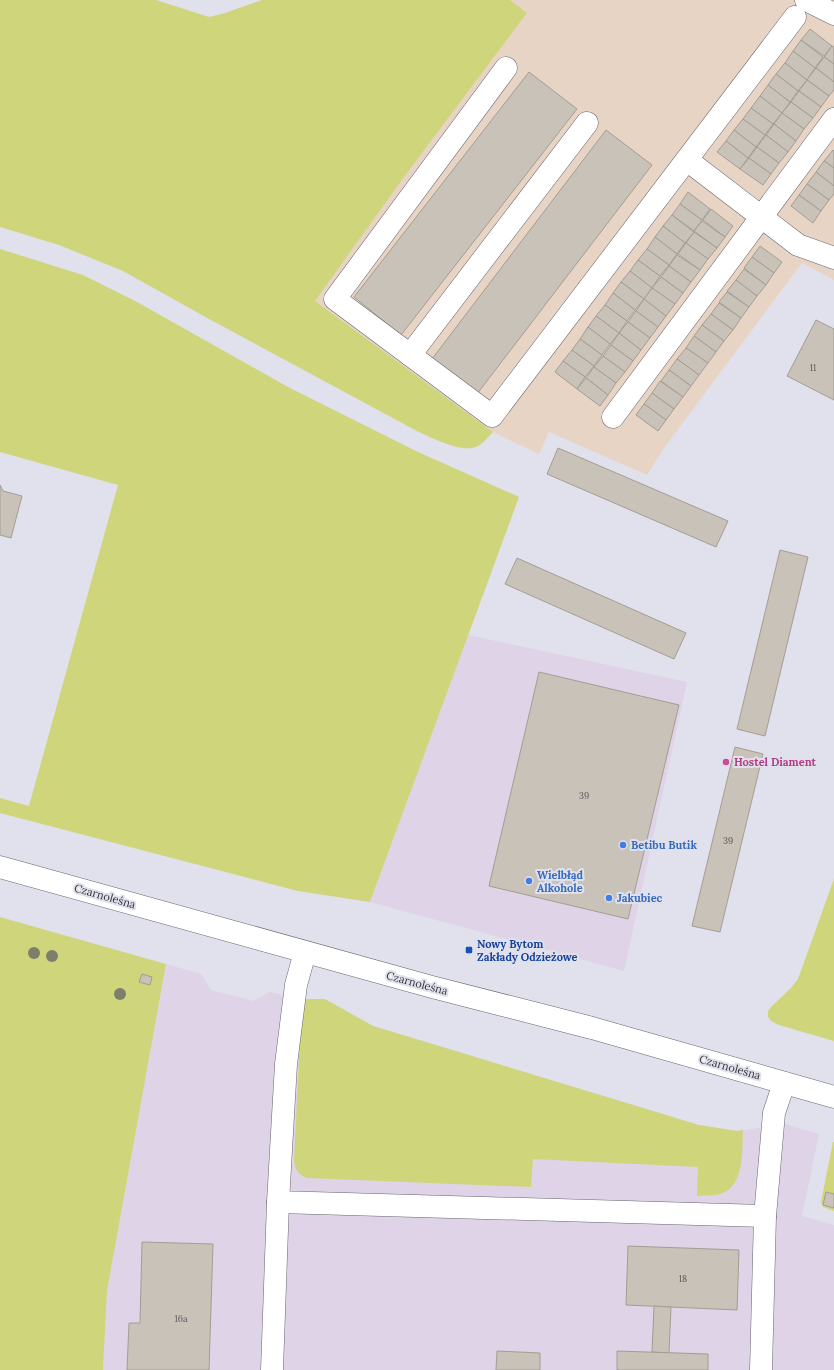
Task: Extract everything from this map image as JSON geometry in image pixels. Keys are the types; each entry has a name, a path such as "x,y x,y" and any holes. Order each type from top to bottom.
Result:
{"street":[{"path":"506,68 334,299 492,416 800,9 834,14"},
{"path":"613,417 834,119"},
{"path":"410,355 587,123"},
{"path":"687,160 798,245 834,258"},
{"name":"Czarnoleśna","path":"0,867 432,987 592,1028 834,1097"},
{"path":"272,1370 278,1202 286,1064 296,985 305,952"},
{"path":"761,1370 765,1216 774,1114 784,1083"},
{"path":"278,1202 765,1216"}],"shaded area":[{"path":"510,0 834,0 834,280 802,263 664,448 647,475 549,432 539,454 493,432 315,301 404,177 527,13"},
{"path":"468,635 687,682 624,971 370,902"},
{"path":"166,964 201,974 211,990 253,1001 270,992 324,1004 373,1026 699,1125 737,1131 758,1128 771,1123 785,1124 819,1134 802,1216 834,1225 834,1370 103,1370 107,1291"}],"green space":[{"path":"0,0 156,0 209,17 262,0 510,0 527,13 404,177 315,301 493,432 481,444 476,447 469,448 454,446 437,440 415,430 123,271 59,245 0,227"},
{"path":"0,249 83,275 137,302 288,387 418,452 519,497 370,902 298,891 0,813 0,798 29,806 118,485 0,452"},
{"path":"834,879 834,1041 779,1025 771,1021 768,1017 768,1011 798,979"},
{"path":"0,917 166,964 107,1291 103,1370 0,1370"},
{"path":"302,999 325,999 373,1026 699,1125 737,1131 743,1130 742,1157 738,1176 734,1184 728,1190 720,1194 697,1196 698,1167 533,1159 531,1187 307,1178 301,1175 298,1171 294,1160"},
{"path":"833,1142 834,1211 823,1207 821,1202"}],"building":[{"path":"810,29 832,46 824,56 801,40"},
{"path":"801,40 823,57 815,68 793,51"},
{"path":"832,46 834,47 834,64 824,57"},
{"path":"793,51 815,68 807,80 785,63"},
{"path":"824,57 834,64 834,82 816,68"},
{"path":"785,63 807,80 798,91 776,74"},
{"path":"816,68 834,82 834,90 829,96 807,80"},
{"path":"529,72 577,109 401,335 354,297"},
{"path":"776,74 798,91 790,102 768,85"},
{"path":"807,80 829,96 821,107 799,91"},
{"path":"768,85 790,102 782,113 760,96"},
{"path":"799,91 821,107 813,118 791,102"},
{"path":"760,96 782,113 773,124 751,108"},
{"path":"791,102 813,118 804,129 782,113"},
{"path":"751,108 773,124 765,135 743,119"},
{"path":"782,113 804,129 796,141 774,124"},
{"path":"743,119 765,135 756,147 734,130"},
{"path":"774,124 796,141 788,152 766,135"},
{"path":"606,130 652,165 477,394 432,359"},
{"path":"734,130 756,147 748,158 726,141"},
{"path":"766,135 788,152 779,163 757,147"},
{"path":"726,141 748,158 740,169 717,152"},
{"path":"757,147 779,163 771,174 749,158"},
{"path":"833,150 834,151 834,168 824,161"},
{"path":"749,158 771,174 763,185 740,169"},
{"path":"824,161 834,168 834,186 816,172"},
{"path":"816,172 834,186 834,194 829,200 807,184"},
{"path":"807,184 829,200 821,211 799,195"},
{"path":"688,192 710,209 702,220 680,204"},
{"path":"799,195 821,211 813,223 791,206"},
{"path":"680,204 702,220 694,231 672,215"},
{"path":"711,209 733,226 725,237 703,220"},
{"path":"672,215 694,232 685,243 663,226"},
{"path":"702,221 725,237 717,248 694,231"},
{"path":"663,226 685,243 677,254 655,237"},
{"path":"694,232 717,248 708,259 686,243"},
{"path":"655,237 677,254 669,265 647,249"},
{"path":"686,243 708,259 700,270 678,254"},
{"path":"760,246 782,262 774,273 752,257"},
{"path":"647,249 669,265 660,276 638,260"},
{"path":"677,255 700,270 691,282 669,266"},
{"path":"752,257 774,273 766,285 744,268"},
{"path":"638,260 660,276 652,288 630,271"},
{"path":"669,266 691,282 683,293 661,277"},
{"path":"744,269 766,285 757,296 736,280"},
{"path":"630,271 652,288 644,299 621,282"},
{"path":"661,277 683,293 675,304 652,288"},
{"path":"736,280 757,296 749,307 727,291"},
{"path":"621,282 644,299 635,310 613,293"},
{"path":"652,288 675,304 666,316 644,299"},
{"path":"727,292 749,307 741,318 719,302"},
{"path":"613,293 635,310 627,321 605,305"},
{"path":"644,299 666,316 658,327 636,311"},
{"path":"719,303 741,318 733,330 711,314"},
{"path":"605,305 627,321 619,333 596,316"},
{"path":"636,311 658,327 650,338 628,322"},
{"path":"711,314 733,330 724,341 702,325"},
{"path":"596,316 619,333 610,344 588,327"},
{"path":"816,320 834,329 834,400 787,376"},
{"path":"628,322 650,338 641,350 619,333"},
{"path":"702,325 724,341 716,352 694,336"},
{"path":"588,327 610,344 602,355 580,339"},
{"path":"619,333 641,350 633,361 611,345"},
{"path":"694,336 716,352 708,363 686,348"},
{"path":"580,339 602,355 594,366 572,350"},
{"path":"611,345 633,361 625,372 603,356"},
{"path":"686,348 708,363 699,375 677,359"},
{"path":"572,350 594,366 585,377 563,361"},
{"path":"603,356 625,372 616,383 594,367"},
{"path":"677,359 699,375 691,386 669,370"},
{"path":"563,361 585,377 577,389 555,372"},
{"path":"594,367 616,383 608,395 586,378"},
{"path":"669,370 691,386 683,397 661,381"},
{"path":"586,378 608,395 600,406 577,389"},
{"path":"660,381 683,397 674,409 652,393"},
{"path":"652,393 674,409 666,420 644,404"},
{"path":"644,404 666,420 658,431 636,415"},
{"path":"558,448 728,521 716,547 547,474"},
{"path":"0,485 3,491 22,496 11,538 0,535"},
{"path":"780,550 808,557 765,736 737,729"},
{"path":"517,558 686,633 674,659 505,584"},
{"path":"539,672 679,705 628,919 489,886"},
{"path":"735,747 763,754 720,932 692,926"},
{"path":"142,974 152,977 150,985 139,982"},
{"path":"826,1192 834,1194 834,1208 823,1205"},
{"path":"142,1242 213,1244 209,1370 127,1370 129,1323 140,1323"},
{"path":"628,1246 739,1250 737,1310 626,1305"},
{"path":"654,1306 671,1307 669,1353 652,1352"},
{"path":"497,1351 540,1353 540,1370 496,1370"},
{"path":"617,1351 708,1354 708,1370 617,1370"}],"place":[{"name":"Hostel Diament","path":"726,762"},
{"name":"Betibu Butik","path":"623,845"},
{"name":"Wielbłąd Alkohole","path":"529,881"},
{"name":"Jakubiec","path":"609,898"},
{"name":"Nowy Bytom Zakłady Odzieżowe","path":"469,950"}]}
